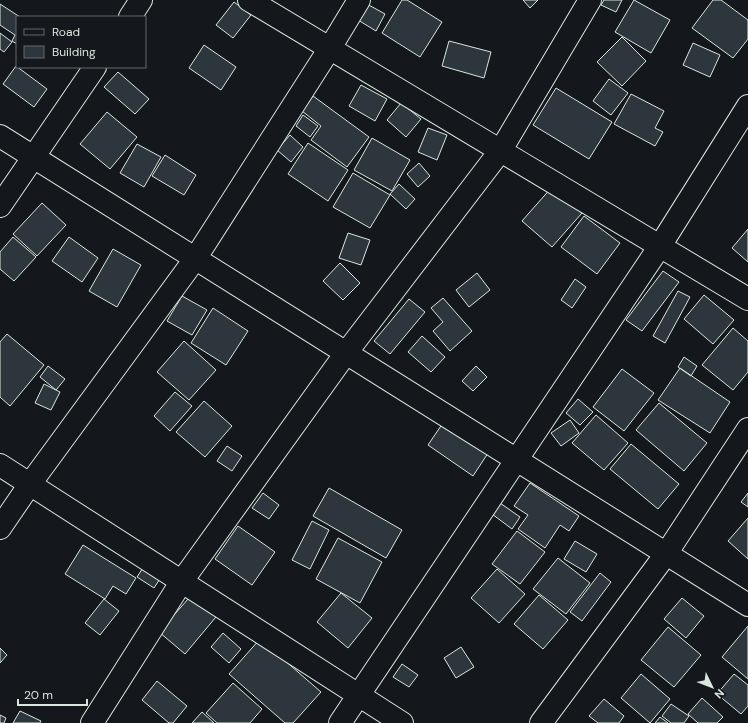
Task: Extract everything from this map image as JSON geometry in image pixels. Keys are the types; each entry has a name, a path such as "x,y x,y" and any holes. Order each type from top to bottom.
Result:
{"street":[{"path":"131,16 141,0"},
{"path":"250,0 748,299"},
{"path":"0,528 30,484 195,259 359,0"},
{"path":"92,723 182,581 346,353 501,150 590,0"},
{"path":"0,206 94,68"},
{"path":"340,723 660,246 748,106"},
{"path":"0,136 748,605"},
{"path":"541,723 666,554 748,429"},
{"path":"0,465 402,723"}],"building":[{"path":"402,0 407,0 442,22 420,57 382,33"},
{"path":"523,0 538,0 530,8"},
{"path":"604,0 622,0 616,12 601,5"},
{"path":"634,0 670,20 651,53 615,32"},
{"path":"713,0 721,0 748,20 748,39 733,58 692,28"},
{"path":"234,2 251,15 233,38 216,25"},
{"path":"0,4 18,16 16,16 16,43 12,41 15,35 0,25"},
{"path":"367,4 385,14 376,31 358,20"},
{"path":"0,33 12,42 4,52 0,49"},
{"path":"622,37 646,61 622,86 597,62"},
{"path":"449,41 491,52 484,78 442,66"},
{"path":"693,43 720,55 710,77 683,65"},
{"path":"204,45 236,67 221,90 189,68"},
{"path":"16,66 16,68 19,68 47,89 34,107 3,84"},
{"path":"118,72 149,99 135,114 104,87"},
{"path":"609,79 628,93 611,115 593,101"},
{"path":"361,85 387,99 375,121 349,106"},
{"path":"556,88 612,122 589,159 533,125"},
{"path":"631,94 664,111 655,128 663,132 655,146 614,124"},
{"path":"313,96 369,137 347,167 311,140 321,126 302,111"},
{"path":"401,103 421,119 406,137 387,120"},
{"path":"107,112 137,137 110,169 80,144"},
{"path":"303,115 318,126 310,137 296,126"},
{"path":"428,128 447,135 437,160 418,152"},
{"path":"290,135 303,147 291,162 277,150"},
{"path":"372,138 410,160 392,191 354,170"},
{"path":"308,143 348,170 328,201 288,174"},
{"path":"137,144 161,157 144,187 120,173"},
{"path":"165,155 196,175 184,195 152,176"},
{"path":"419,163 430,176 418,187 407,174"},
{"path":"353,173 390,195 370,228 333,207"},
{"path":"399,184 415,199 406,209 390,194"},
{"path":"552,187 582,213 552,247 522,221"},
{"path":"42,203 66,225 37,256 13,234"},
{"path":"584,216 620,243 597,274 561,247"},
{"path":"748,229 748,262 732,248"},
{"path":"348,233 370,240 361,265 339,258"},
{"path":"13,237 36,257 14,281 0,269 0,252"},
{"path":"69,237 98,258 82,282 52,261"},
{"path":"113,249 141,265 117,307 89,291"},
{"path":"340,263 360,283 343,300 323,281"},
{"path":"663,271 679,282 642,331 626,320"},
{"path":"477,273 490,290 469,307 456,290"},
{"path":"575,279 586,287 572,308 561,300"},
{"path":"678,291 690,297 665,343 653,336"},
{"path":"704,295 734,320 713,344 684,319"},
{"path":"182,296 207,310 192,335 167,321"},
{"path":"443,298 472,331 450,351 433,331 443,322 431,308"},
{"path":"409,299 425,312 390,354 374,341"},
{"path":"213,308 248,331 226,365 191,343"},
{"path":"733,328 748,341 748,372 733,390 702,365"},
{"path":"7,334 44,365 10,406 0,397 0,342"},
{"path":"422,336 445,357 431,372 408,352"},
{"path":"184,341 216,370 189,400 157,372"},
{"path":"684,357 697,366 691,376 678,367"},
{"path":"48,366 65,379 56,390 40,377"},
{"path":"476,366 487,377 473,391 462,381"},
{"path":"680,368 730,402 710,433 658,400"},
{"path":"622,369 654,393 624,431 593,407"},
{"path":"44,384 60,392 51,410 35,403"},
{"path":"175,392 192,406 170,431 154,416"},
{"path":"578,399 593,412 580,425 566,413"},
{"path":"204,401 232,426 205,457 176,432"},
{"path":"659,403 707,443 684,471 636,430"},
{"path":"596,415 628,443 604,470 572,443"},
{"path":"447,417 492,447 473,476 428,445"},
{"path":"570,420 579,433 561,446 551,433"},
{"path":"631,444 679,484 658,509 610,469"},
{"path":"227,446 242,456 232,471 217,461"},
{"path":"530,483 579,516 569,531 560,525 545,548 518,529 528,515 514,506"},
{"path":"329,488 402,530 386,558 313,516"},
{"path":"263,493 279,505 269,519 252,508"},
{"path":"748,493 748,507 741,502"},
{"path":"500,503 520,517 512,529 492,514"},
{"path":"748,518 748,559 728,541"},
{"path":"312,521 329,530 310,569 292,560"},
{"path":"238,526 275,552 252,585 215,559"},
{"path":"517,531 545,552 520,584 492,564"},
{"path":"338,538 382,562 360,603 316,579"},
{"path":"575,541 597,554 586,572 564,559"},
{"path":"83,545 136,578 126,594 113,586 105,599 65,574"},
{"path":"558,558 590,583 566,614 533,589"},
{"path":"148,560 165,571 154,588 137,577"},
{"path":"497,569 525,594 499,623 471,598"},
{"path":"600,573 611,582 582,621 570,612"},
{"path":"196,590 221,611 185,654 159,632"},
{"path":"341,593 372,618 348,648 317,622"},
{"path":"539,595 568,620 543,649 514,624"},
{"path":"682,598 704,616 686,638 664,619"},
{"path":"104,599 119,611 100,635 85,623"},
{"path":"748,626 748,679 722,657"},
{"path":"668,627 701,655 674,687 641,660"},
{"path":"223,633 241,649 229,663 211,647"},
{"path":"260,639 321,692 293,723 285,723 229,674"},
{"path":"461,647 474,667 456,678 444,658"},
{"path":"0,648 7,655 0,663"},
{"path":"402,664 418,675 409,687 393,677"},
{"path":"641,674 670,699 650,723 621,698"},
{"path":"734,674 748,685 748,706 741,714 717,694"},
{"path":"157,681 187,706 173,723 169,723 142,700"},
{"path":"233,683 262,709 250,723 217,723 206,713"},
{"path":"702,698 723,717 717,723 698,723 688,714"},
{"path":"604,699 624,716 619,723 598,723 589,716"},
{"path":"671,704 689,716 684,723 671,723 662,716"},
{"path":"20,711 41,721 40,723 13,723"},
{"path":"202,712 214,723 192,723"},
{"path":"0,715 6,718 4,723 0,723"},
{"path":"660,717 668,723 655,723"}]}
